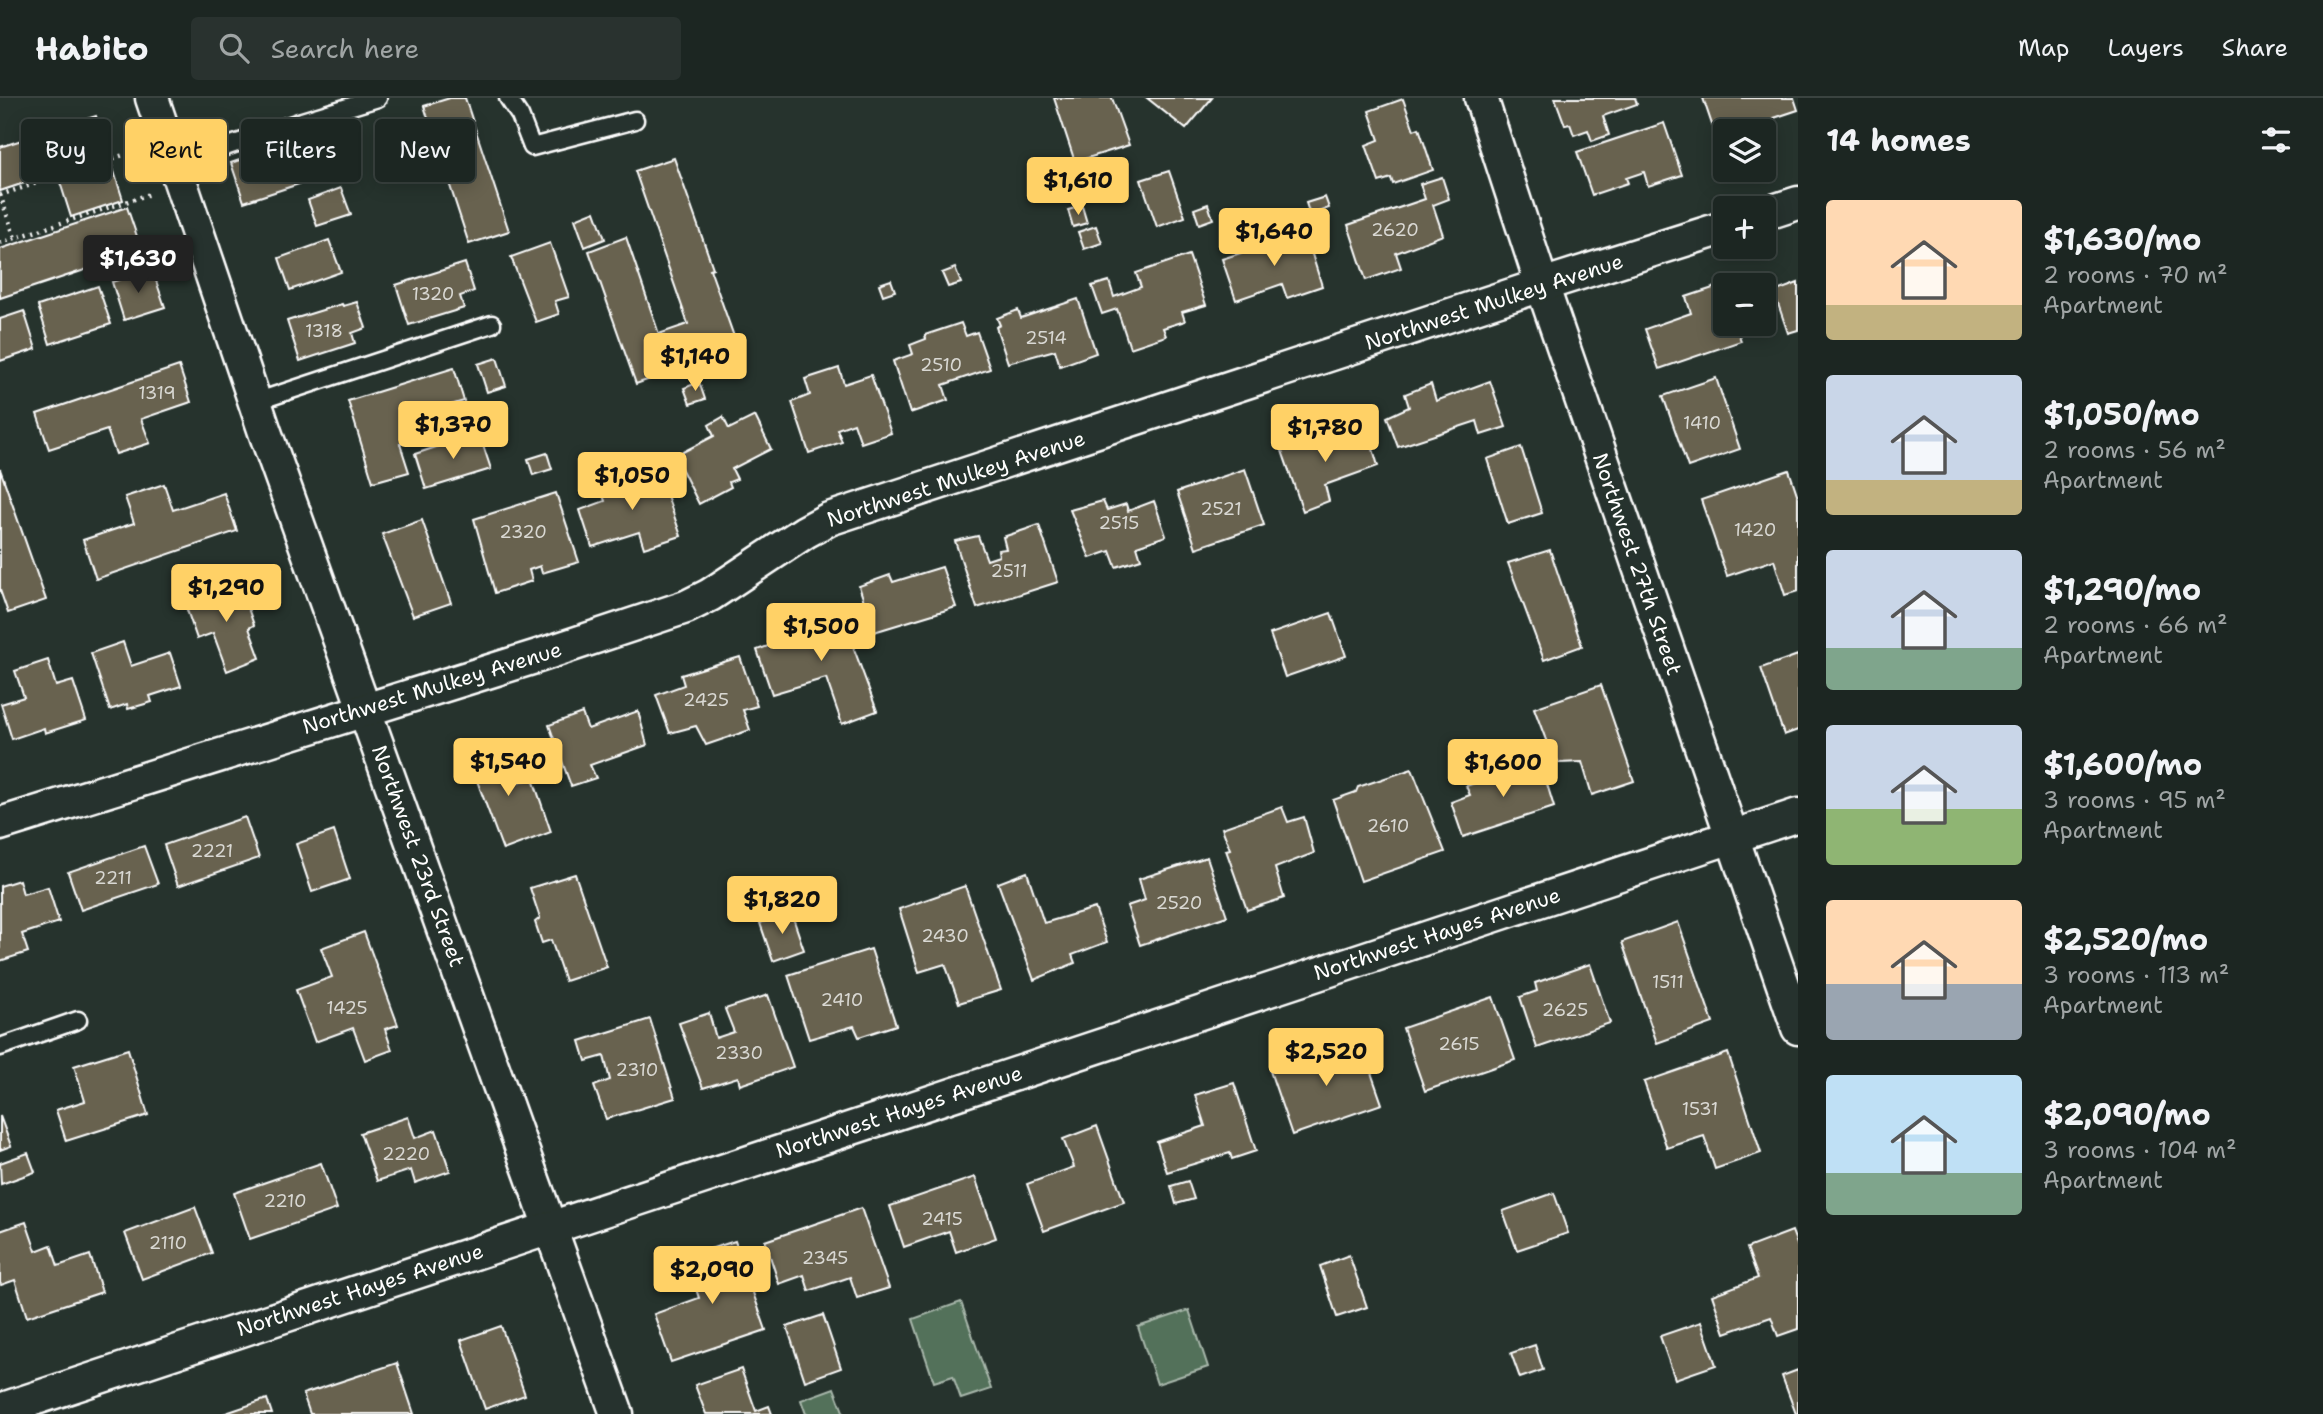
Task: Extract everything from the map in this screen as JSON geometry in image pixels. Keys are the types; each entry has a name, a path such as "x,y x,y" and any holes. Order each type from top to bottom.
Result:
{"street":[{"name":"Northwest 27th Street","path":"1481,98 1542,285 1798,1028"},
{"name":"Northwest 23rd Street","path":"157,99 163,119"},
{"name":"Northwest 23rd Street","path":"181,182 256,402 617,1414"},
{"path":"1776,210 1798,203"},
{"name":"Northwest Mulkey Avenue","path":"0,824 686,607 710,595 805,531 829,519 1713,231"},
{"name":"Northwest Hayes Avenue","path":"0,1410 1798,815"}],"lane":[{"path":"227,146 378,98"},
{"path":"508,98 520,116 532,147 635,120"},
{"path":"256,402 492,324"},
{"path":"0,1047 78,1020"}],"path":[{"path":"15,238 0,195 125,155"},
{"path":"0,243 150,194"}],"green space":[{"path":"961,1302 991,1389 961,1399 953,1376 934,1382 913,1319"},
{"path":"1189,1310 1208,1367 1157,1384 1138,1327"},
{"path":"834,1388 844,1414 806,1414 801,1400"}],"building":[{"path":"450,98 465,98 472,119 428,119 424,106"},
{"path":"1054,98 1112,98 1129,145 1075,162"},
{"path":"1147,98 1212,98 1186,129"},
{"path":"1555,98 1635,98 1637,104 1603,116 1609,135 1592,141 1588,130 1574,135 1570,124 1565,125"},
{"path":"1703,98 1794,98 1798,110 1774,119 1713,119 1713,127"},
{"path":"1403,99 1414,130 1419,128 1433,170 1393,184 1391,178 1379,182 1366,145 1379,140 1369,111"},
{"path":"1664,123 1682,175 1648,186 1644,172 1626,178 1628,183 1592,195 1577,152"},
{"path":"475,128 509,231 469,244 449,182 475,182"},
{"path":"21,140 21,182 27,182 0,191 0,147"},
{"path":"674,158 738,348 636,384 589,251 626,237 659,334 688,324 635,171"},
{"path":"241,160 241,182 305,182 244,202 231,163"},
{"path":"111,162 123,200 71,217 60,182 111,182"},
{"path":"1169,171 1185,217 1157,227 1141,180"},
{"path":"1442,177 1449,199 1433,205 1443,235 1396,253 1401,268 1366,280 1348,225 1425,199 1420,184"},
{"path":"341,188 351,215 317,226 308,200"},
{"path":"1325,197 1329,208 1310,215 1306,203"},
{"path":"1208,204 1213,219 1199,224 1194,209"},
{"path":"1082,206 1087,223 1073,227 1068,210"},
{"path":"127,207 142,251 0,298 0,249"},
{"path":"595,211 605,239 585,247 575,219"},
{"path":"1321,219 1323,229 1312,232 1309,222"},
{"path":"1096,226 1102,243 1084,249 1078,232"},
{"path":"1305,232 1322,286 1287,298 1282,284 1236,300 1222,259"},
{"path":"329,240 341,272 290,290 279,258"},
{"path":"550,243 569,297 555,301 559,314 536,322 511,257"},
{"path":"1189,255 1206,305 1182,312 1185,321 1163,328 1166,336 1130,348 1117,309 1102,314 1092,286 1109,281 1114,297 1141,287 1136,273"},
{"path":"465,263 474,291 460,296 464,308 409,325 396,285"},
{"path":"955,268 961,283 948,287 942,273"},
{"path":"152,269 165,307 124,320 112,282"},
{"path":"891,280 895,291 883,295 879,284"},
{"path":"1798,283 1798,330 1788,333 1776,291"},
{"path":"98,286 111,324 50,344 38,306"},
{"path":"1713,288 1713,336 1739,336 1741,341 1659,369 1645,329 1691,313 1686,297"},
{"path":"1078,299 1096,353 1060,366 1055,350 1008,363 996,327 1000,325 997,318 1018,310 1021,318"},
{"path":"357,302 366,328 352,333 355,343 300,361 287,321"},
{"path":"24,311 36,349 0,361 0,319"},
{"path":"961,323 966,336 977,332 990,369 943,385 948,400 910,413 893,361 913,354 910,345 926,339 925,335"},
{"path":"497,358 506,386 487,392 478,364"},
{"path":"179,366 191,402 141,419 150,443 116,454 107,430 49,449 37,414"},
{"path":"454,368 464,401 414,416 420,438 400,444 409,472 373,482 348,401"},
{"path":"839,368 844,384 871,375 891,433 861,443 854,423 837,429 842,442 809,453 792,402 810,395 805,379"},
{"path":"1716,378 1740,449 1688,467 1663,396"},
{"path":"1490,381 1506,427 1481,435 1477,421 1398,447 1387,417 1409,407 1405,394 1431,384 1436,401"},
{"path":"699,382 705,399 690,404 684,388"},
{"path":"755,416 771,449 732,469 737,479 729,482 731,487 699,504 675,456 714,436 709,425 723,417 729,429"},
{"path":"1368,432 1378,466 1325,485 1329,501 1303,511 1279,442 1305,433 1307,437 1316,434 1321,443"},
{"path":"479,433 491,469 426,489 415,454"},
{"path":"1521,447 1542,513 1508,524 1487,459"},
{"path":"547,453 552,469 533,475 528,459"},
{"path":"0,469 46,600 8,613 0,590"},
{"path":"658,469 681,536 644,548 639,532 592,547 580,510 605,501 599,484 628,474 634,490 637,489 633,478"},
{"path":"1245,469 1264,525 1196,548 1177,492"},
{"path":"1789,470 1798,497 1798,591 1785,595 1774,560 1727,576 1701,500"},
{"path":"164,484 173,510 224,493 237,531 96,579 83,540 134,523 125,497"},
{"path":"556,493 579,562 542,573 540,566 529,570 532,581 495,593 474,519"},
{"path":"1103,501 1107,510 1126,504 1128,511 1154,501 1166,536 1137,546 1141,559 1116,567 1110,551 1090,558 1070,510"},
{"path":"422,520 451,603 413,616 382,534"},
{"path":"1039,525 1058,582 977,608 955,541 978,536 987,560 999,556 998,550 1006,549 1003,537"},
{"path":"1550,550 1582,646 1544,660 1508,563"},
{"path":"942,567 956,607 874,632 859,586 890,575 893,582"},
{"path":"238,580 254,625 249,628 260,658 227,671 213,633 197,639 186,607 202,601 199,594"},
{"path":"837,603 877,711 842,724 826,678 772,694 757,650 806,632 799,615"},
{"path":"1331,613 1346,656 1285,677 1270,634"},
{"path":"123,642 131,666 170,653 181,686 150,696 152,702 128,709 127,704 110,710 91,653"},
{"path":"1798,655 1798,730 1784,735 1761,668"},
{"path":"740,657 757,706 743,710 750,730 706,745 696,726 670,733 656,695 684,685 681,675"},
{"path":"48,660 56,686 73,681 86,720 45,733 44,728 12,739 1,704 24,697 15,671"},
{"path":"1601,685 1634,781 1592,795 1582,762 1559,763 1546,740 1534,708"},
{"path":"638,711 647,745 590,765 596,778 571,786 549,725 582,713 588,729"},
{"path":"503,741 516,782 533,779 551,832 503,850 467,754"},
{"path":"1540,761 1554,807 1463,837 1451,802 1470,795 1466,786"},
{"path":"1412,769 1445,852 1361,881 1333,800 1356,792 1358,787"},
{"path":"1282,807 1288,822 1304,817 1314,853 1275,868 1284,898 1247,910 1226,850 1230,849 1222,828"},
{"path":"245,817 259,858 178,886 164,845"},
{"path":"334,831 350,879 312,892 296,844"},
{"path":"144,846 158,884 81,910 68,872"},
{"path":"1207,857 1227,916 1140,945 1127,906 1145,900 1139,879"},
{"path":"1027,872 1044,923 1095,908 1107,942 1072,955 1075,963 1034,980 998,883"},
{"path":"575,874 607,967 565,981 551,940 542,943 535,922 540,918 530,888"},
{"path":"19,880 23,894 48,887 59,922 22,934 28,952 0,961 0,886"},
{"path":"965,886 1001,990 959,1003 945,964 919,972 899,909"},
{"path":"791,912 804,950 773,961 760,923"},
{"path":"1678,922 1713,1023 1657,1043 1622,942"},
{"path":"364,932 398,1025 385,1029 392,1050 365,1060 353,1028 315,1042 296,990 332,977 321,948"},
{"path":"871,949 896,1025 859,1037 854,1026 809,1039 788,975"},
{"path":"1590,964 1610,1023 1537,1048 1520,997 1537,991 1535,983"},
{"path":"768,995 793,1067 740,1085 738,1077 703,1088 679,1023 709,1013 716,1038 734,1032 725,1009"},
{"path":"1493,997 1515,1060 1425,1091 1403,1028"},
{"path":"650,1019 675,1098 606,1119 594,1086 610,1080 604,1056 586,1061 580,1041"},
{"path":"1360,1041 1382,1104 1292,1135 1270,1071"},
{"path":"128,1049 148,1115 66,1141 56,1110 85,1101 74,1066"},
{"path":"1728,1053 1761,1153 1715,1169 1704,1136 1667,1148 1644,1082"},
{"path":"1234,1083 1256,1151 1232,1159 1230,1153 1167,1172 1157,1142 1205,1126 1195,1095"},
{"path":"0,1116 11,1146 0,1150"},
{"path":"408,1117 415,1138 436,1130 450,1171 415,1183 411,1170 377,1181 360,1133"},
{"path":"1097,1126 1124,1202 1044,1231 1027,1184 1074,1167 1063,1139"},
{"path":"28,1153 35,1172 1,1184 0,1163"},
{"path":"321,1163 337,1209 250,1239 234,1193"},
{"path":"975,1177 996,1238 956,1252 949,1231 904,1247 890,1206"},
{"path":"1188,1181 1194,1199 1176,1204 1171,1186"},
{"path":"1554,1193 1568,1233 1517,1250 1503,1211"},
{"path":"195,1207 212,1253 142,1279 125,1233"},
{"path":"861,1208 889,1288 857,1298 850,1277 809,1291 804,1275 779,1284 765,1241"},
{"path":"26,1222 36,1251 51,1245 58,1266 90,1255 102,1292 27,1317 15,1280 1,1285 0,1283 0,1231"},
{"path":"1792,1231 1798,1247 1798,1329 1778,1336 1771,1317 1725,1333 1712,1295 1758,1278 1747,1248"},
{"path":"735,1241 766,1330 671,1362 654,1314 699,1298 685,1257"},
{"path":"1349,1255 1367,1307 1337,1317 1320,1266"},
{"path":"823,1315 841,1368 805,1381 787,1327"},
{"path":"1701,1322 1716,1365 1675,1379 1660,1336"},
{"path":"501,1326 525,1395 485,1409 461,1340"},
{"path":"1535,1345 1543,1370 1520,1378 1511,1353"},
{"path":"397,1363 414,1414 310,1414 303,1394"},
{"path":"741,1369 756,1411 769,1406 772,1414 706,1414 695,1385"},
{"path":"1798,1370 1798,1414 1796,1414 1782,1376"},
{"path":"267,1399 272,1414 223,1414"}]}
